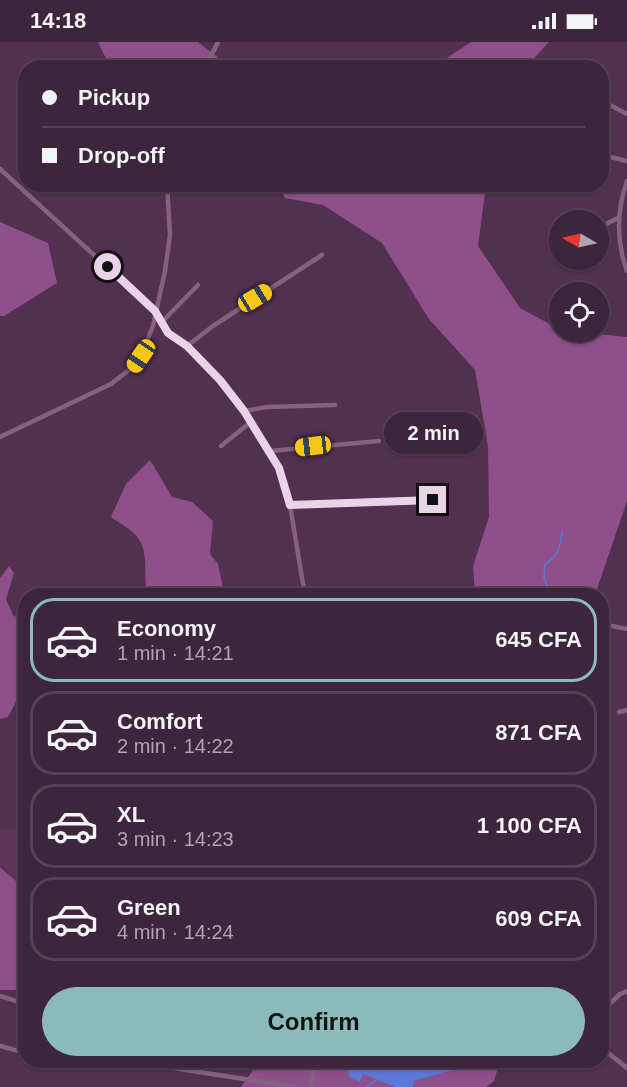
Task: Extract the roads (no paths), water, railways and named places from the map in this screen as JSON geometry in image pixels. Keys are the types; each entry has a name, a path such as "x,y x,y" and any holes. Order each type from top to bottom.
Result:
{"street":[{"path":"209,60 218,42"},
{"path":"609,105 627,114"},
{"path":"609,157 627,161"},
{"path":"0,169 18,185"},
{"path":"627,181 618,218 619,239 627,271"},
{"path":"25,192 155,311 168,333 187,346 220,380 252,421 279,468 290,505 304,588"},
{"path":"0,437 85,397 122,376 134,366 141,356 153,326 165,271 170,235 167,192"},
{"path":"609,222 618,218"},
{"path":"187,346 213,326 322,255"},
{"path":"161,323 198,285"},
{"path":"244,411 267,407 335,405"},
{"path":"221,446 252,421"},
{"path":"270,451 335,443 379,441"},
{"path":"290,505 433,500"},
{"path":"609,625 627,629"},
{"path":"619,712 627,710"},
{"path":"609,1004 627,991"},
{"path":"0,996 18,1002"},
{"path":"0,1046 18,1051"},
{"path":"609,1054 627,1068"},
{"path":"177,1068 296,1087"},
{"path":"311,1087 314,1068"}],"water":[{"path":"348,1068 461,1068 414,1081 413,1087 395,1087 363,1074 360,1082 349,1077"}],"waterway":[{"path":"548,588 544,578 545,564 558,551 562,532"},
{"path":"366,1087 376,1080"}]}
